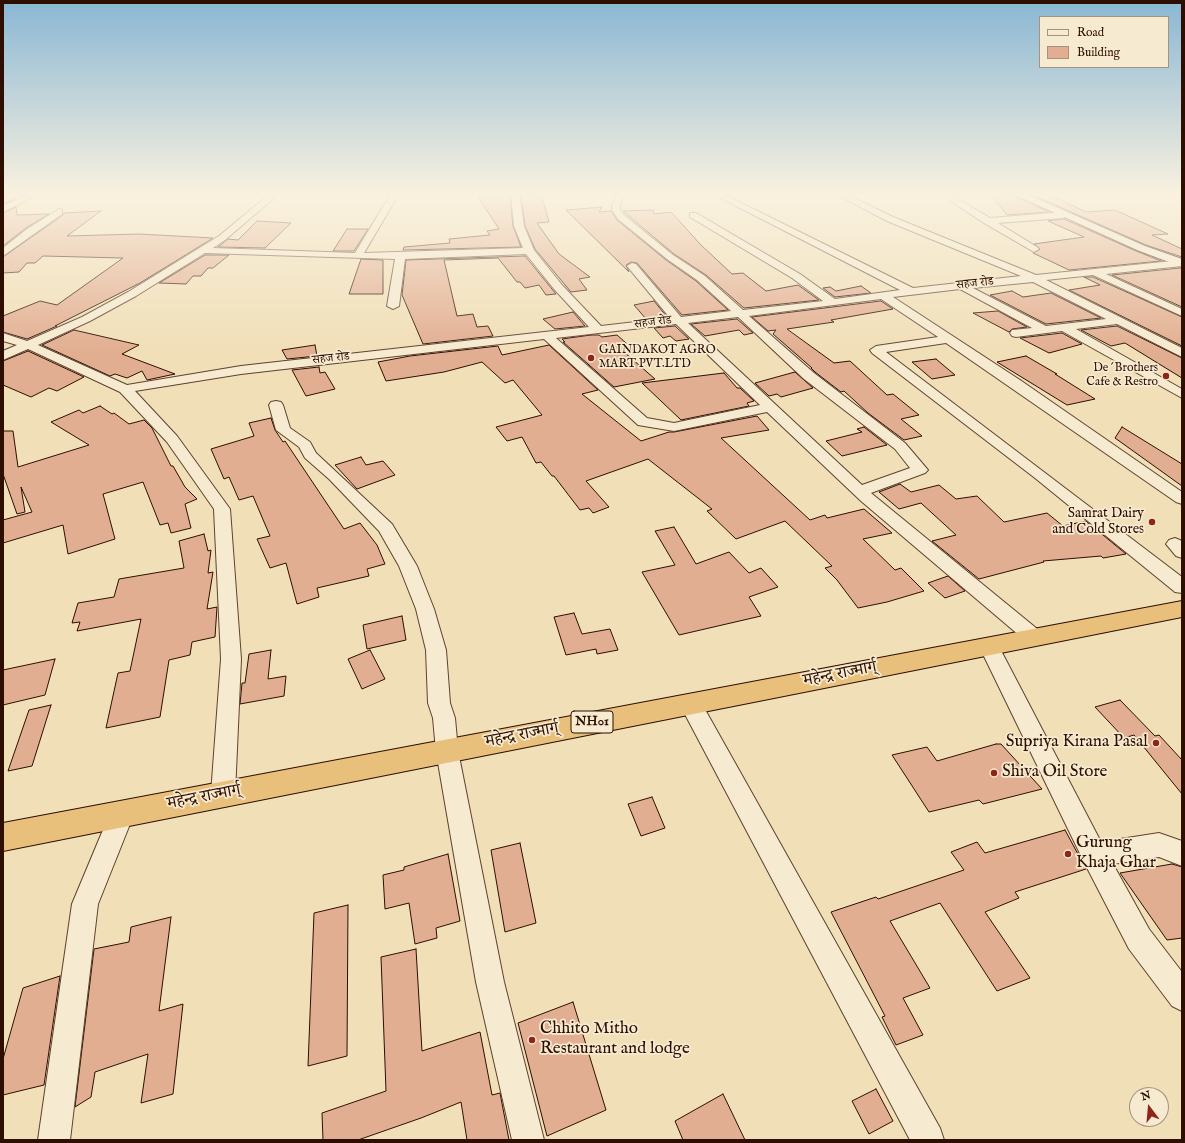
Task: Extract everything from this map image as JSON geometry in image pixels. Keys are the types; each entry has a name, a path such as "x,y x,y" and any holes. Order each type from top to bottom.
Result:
{"highway":[{"name":"महेन्द्र राज्मार्ग्","path":"3,837 1182,609"}],"main road":[{"path":"1135,245 1182,263"}],"street":[{"path":"3,253 12,245"},
{"path":"3,356 29,346 117,302 210,245"},
{"path":"358,256 364,245"},
{"path":"527,245 529,251 558,288 598,330"},
{"path":"656,245 701,278 809,376 900,446 920,470 860,491"},
{"path":"744,245 796,276 833,303"},
{"path":"820,245 910,290"},
{"path":"954,245 1034,278 1182,353"},
{"path":"1028,245 1034,249"},
{"path":"203,250 358,256 400,256 529,251"},
{"path":"393,306 400,256"},
{"name":"सहज रोड","path":"126,389 241,370 833,303 884,296 910,290 1182,263"},
{"path":"632,266 678,320 860,491 1034,637"},
{"path":"1094,272 1182,313"},
{"path":"960,285 1042,329"},
{"path":"884,296 1015,383 1182,499"},
{"path":"1016,334 1042,329 1117,321"},
{"path":"1063,327 1182,394"},
{"path":"546,335 643,422 674,427 770,407"},
{"path":"3,337 29,346 126,389 172,439 222,509 231,659 223,794"},
{"path":"947,339 876,350 1040,475 1182,587"},
{"path":"276,405 283,430 305,446 310,455 334,476 386,528 408,566 425,609 436,650 439,703 444,718 447,751 490,982 528,1140"},
{"path":"989,646 1094,855 1139,939 1182,996"},
{"path":"690,703 928,1140"},
{"path":"54,1140 84,904 122,814"},
{"path":"1094,855 1159,845 1173,849 1182,854"}],"building":[{"path":"20,245 201,245 140,283 55,326 57,326 27,339 3,332 3,316 40,301 57,305 123,258 43,256 35,263 27,263 19,272 3,273 3,257"},
{"path":"220,245 268,245 265,248 218,247"},
{"path":"337,245 358,245 354,251 333,251"},
{"path":"423,245 520,245 521,247 403,250 404,247"},
{"path":"533,245 553,245 559,254 590,277 579,279 587,290 571,292"},
{"path":"602,245 648,245 696,281 728,310 682,315 637,263 631,262 626,265 629,272"},
{"path":"664,245 701,245 732,274 743,273 766,291 798,285 819,300 744,308 706,275"},
{"path":"1036,245 1123,245 1161,261 1069,270 1033,253 1040,249"},
{"path":"1147,245 1174,245 1182,249 1182,257"},
{"path":"205,255 229,255 213,268 208,268 201,276 193,276 186,284 159,283"},
{"path":"525,256 556,294 546,295 539,285 525,288 520,282 517,282 498,258 444,260 457,316 473,314 477,327 488,326 493,336 423,344 402,295 406,260"},
{"path":"361,259 383,260 383,294 349,294"},
{"path":"1182,268 1182,307 1112,275"},
{"path":"1084,277 1093,277 1182,317 1182,346 1069,290 1100,285"},
{"path":"861,286 871,293 835,297 823,288 830,287 836,291"},
{"path":"1012,291 1023,297 1051,293 1101,318 1046,324 990,295"},
{"path":"654,301 667,317 646,319 634,305"},
{"path":"881,301 893,309 831,320 834,322 787,329 834,363 850,361 887,395 893,394 919,415 901,419 922,436 904,440 868,413 844,391 841,392 815,372 773,334 776,330 768,331 752,317"},
{"path":"998,311 1027,327 1012,329 1009,332 973,313"},
{"path":"573,312 585,326 555,329 543,319"},
{"path":"737,319 753,333 744,335 739,330 705,336 691,324"},
{"path":"675,326 689,339 676,341 670,336 663,338 654,328"},
{"path":"1117,326 1182,358 1182,378 1125,343 1111,346 1081,330"},
{"path":"74,330 139,345 122,354 175,374 147,380 142,371 127,378 115,374 110,376 42,345"},
{"path":"1062,333 1082,344 1049,353 1020,338"},
{"path":"599,335 602,337 617,335 634,350 624,352 655,379 614,387 563,342 565,342 562,339"},
{"path":"315,345 317,356 287,359 282,350"},
{"path":"549,345 598,390 582,394 641,441 669,432 757,416 769,430 721,438 810,520 825,515 827,518 864,509 892,533 863,539 895,570 901,568 924,591 887,602 858,608 837,580 825,568 832,566 785,521 736,539 707,511 712,509 648,459 586,481 609,507 593,513 589,508 580,510 554,476 552,476 541,462 536,463 522,437 507,441 496,427 542,415 513,380 505,383 482,362 444,372 386,381 378,362 410,356 498,346 502,355"},
{"path":"28,351 84,377 57,391 49,388 31,397 3,385 3,361"},
{"path":"1026,356 1095,399 1067,405 997,362"},
{"path":"936,359 955,375 932,379 912,362"},
{"path":"319,367 320,373 325,372 335,389 306,396 292,370"},
{"path":"795,372 813,388 781,397 777,394 769,396 755,383"},
{"path":"724,373 737,388 740,388 754,401 747,403 749,406 681,420 642,383"},
{"path":"100,406 112,414 114,413 129,424 144,420 152,428 171,466 173,466 185,487 197,499 185,504 191,528 171,533 168,523 160,525 143,482 103,494 115,539 68,554 63,525 3,543 3,520 32,512 21,487 25,512 17,514 3,474 3,431 13,431 18,467 89,445 51,422 79,410 83,413"},
{"path":"271,418 275,430 283,442 285,441 344,529 360,523 377,545 385,564 367,569 369,576 317,588 319,597 297,604 286,563 270,568 257,539 270,536 253,496 239,500 229,477 224,479 211,449 254,436 249,423"},
{"path":"864,427 887,445 842,456 826,441 862,432 857,429"},
{"path":"1122,427 1182,464 1182,486 1115,438"},
{"path":"361,457 366,465 383,461 395,475 357,489 335,465"},
{"path":"900,484 911,492 939,485 956,499 977,496 1004,522 1047,513 1063,526 1086,521 1126,554 1103,558 1101,556 1043,561 1044,562 979,579 932,541 956,535 921,503 899,509 879,492"},
{"path":"674,527 696,564 729,552 749,573 761,568 778,587 749,597 761,616 679,635 642,572 675,565 655,531"},
{"path":"204,534 208,551 211,550 208,573 213,572 207,609 217,607 215,637 192,642 190,655 169,660 160,717 106,728 118,673 130,671 141,619 77,631 80,622 72,623 78,603 114,597 119,579 184,568 179,541"},
{"path":"948,576 965,591 945,598 928,583"},
{"path":"574,613 582,634 610,629 618,650 597,654 596,649 566,655 554,617"},
{"path":"402,616 406,640 367,649 363,625"},
{"path":"271,650 268,679 286,676 284,696 240,704 242,683 245,683 249,654"},
{"path":"370,650 385,679 362,689 348,659"},
{"path":"55,659 45,695 3,705 3,670"},
{"path":"1120,700 1155,736 1159,735 1182,760 1182,794 1134,735 1124,738 1095,707"},
{"path":"51,705 32,766 8,771 29,710"},
{"path":"996,744 1001,744 1042,789 983,804 979,800 929,812 892,755 927,747 937,761"},
{"path":"652,797 665,828 641,836 628,804"},
{"path":"1065,830 1086,869 1015,892 1019,898 985,912 1030,978 997,991 940,903 890,921 930,988 903,998 923,1035 896,1045 882,1017 885,1016 831,912 876,897 878,899 964,870 951,852 977,842 985,853"},
{"path":"520,843 536,923 505,932 491,850"},
{"path":"448,854 460,921 436,928 437,938 415,944 409,903 385,909 383,875 404,870 404,867"},
{"path":"1172,864 1182,867 1182,938 1167,940 1120,873"},
{"path":"348,905 347,1056 308,1066 314,913"},
{"path":"171,917 159,1011 183,1004 173,1094 141,1103 148,1054 95,1072 91,1097 75,1107 94,949 129,942 131,927"},
{"path":"416,949 422,1051 480,1032 492,1095 500,1093 509,1140 467,1140 461,1102 358,1140 323,1140 322,1113 386,1091 381,957"},
{"path":"60,976 44,1085 3,1095 3,1059 23,988"},
{"path":"573,1002 606,1110 547,1136 518,1023"},
{"path":"876,1089 893,1121 869,1134 852,1101"},
{"path":"723,1094 745,1140 683,1140 675,1121"}],"place":[{"name":"GAINDAKOT AGRO MART PVT.LTD","path":"591,358"},
{"name":"De´Brothers Cafe & Restro","path":"1166,376"},
{"name":"Samrat Dairy and Cold Stores","path":"1152,522"},
{"name":"Supriya Kirana Pasal","path":"1156,743"},
{"name":"Shiva Oil Store","path":"994,773"},
{"name":"Gurung Khaja Ghar","path":"1068,854"},
{"name":"Chhito Mitho Restaurant and lodge","path":"532,1040"}]}
